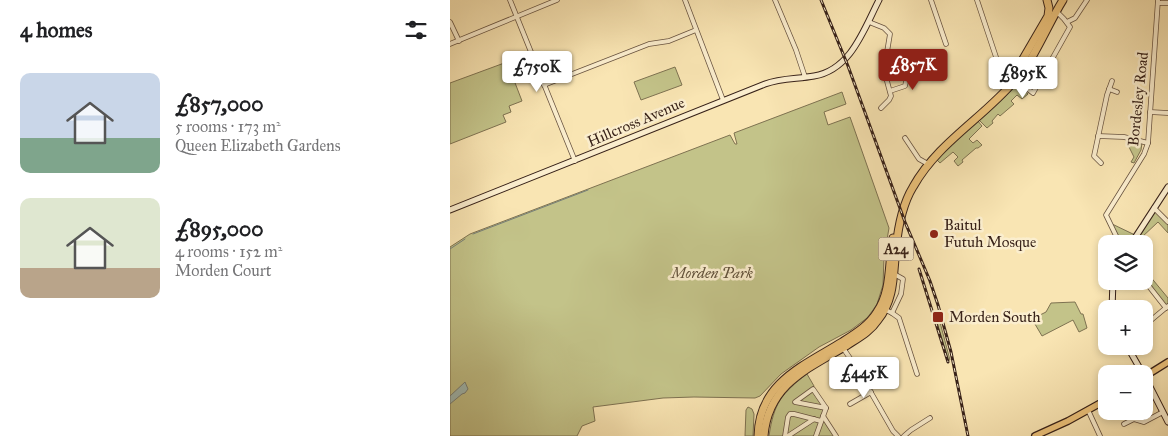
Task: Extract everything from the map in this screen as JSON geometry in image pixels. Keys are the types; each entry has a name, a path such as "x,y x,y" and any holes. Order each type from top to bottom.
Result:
{"highway":[{"name":"A24","path":"1050,5 1063,0"},
{"name":"A24","path":"926,164 1016,80 1039,43 1050,5"},
{"name":"A24","path":"764,436 770,409 780,392 802,372 869,330 886,310 887,289 892,274 891,248 901,201 913,178 1007,84 1048,16 1050,5"},
{"name":"A24","path":"758,436 761,413 767,398 773,390 794,371 861,330 872,319 886,310"}],"main road":[{"path":"1153,371 1168,362"},
{"path":"1035,436 1048,434 1098,404"}],"street":[{"path":"510,0 575,161"},
{"path":"450,44 557,0"},
{"path":"685,0 723,100"},
{"path":"775,0 805,77"},
{"path":"879,0 869,22 884,28 890,34 884,70 891,98 881,108"},
{"path":"931,0 946,44"},
{"path":"977,0 996,57"},
{"path":"1067,22 1075,18 1087,0"},
{"name":"Bordesley Road","path":"1116,235 1106,215 1144,154 1148,143 1158,1 1168,3"},
{"path":"1016,80 1033,93 1070,27 1050,5"},
{"path":"450,22 459,41"},
{"name":"Hillcross Avenue","path":"450,210 770,82 818,76 841,63 854,47 869,22"},
{"path":"544,85 649,44 669,41 696,30"},
{"path":"890,91 905,86 909,68 914,62"},
{"path":"1101,163 1094,156 1112,81"},
{"path":"1109,89 1116,92"},
{"path":"1150,112 1168,113"},
{"path":"1098,136 1124,137 1148,143"},
{"path":"906,138 919,159 926,164"},
{"path":"1137,235 1168,186"},
{"path":"1154,208 1168,222"},
{"path":"892,274 903,280 903,288 886,310 899,318 917,374"},
{"path":"1153,290 1167,307 1153,319"},
{"path":"843,348 898,436"},
{"path":"813,389 826,408 802,404 795,402 813,389"},
{"path":"850,404 871,392"},
{"path":"1153,393 1168,422"},
{"path":"816,436 826,408"},
{"path":"1088,410 1100,436"},
{"path":"1124,424 1134,419 1144,422 1163,412"},
{"path":"786,436 790,414 822,419"},
{"path":"904,436 930,418"},
{"path":"786,436 814,419"},
{"path":"822,419 836,436"}],"green space":[{"path":"507,62 522,101 509,106 511,112 503,115 506,122 450,144 450,83"},
{"path":"675,67 682,85 641,100 634,82"},
{"path":"1015,83 1028,94 1022,99 1017,95 1011,101 1014,104 1000,116 998,114 992,121 993,123 987,128 978,119"},
{"name":"Morden Park","path":"842,92 846,104 824,112 828,125 850,117 889,228 884,257 883,285 877,304 867,318 851,330 819,347 781,374 760,396 755,398 663,398 593,407 595,421 582,426 577,436 450,436 450,247 470,234 730,135 735,144 737,144 734,133"},
{"path":"977,120 982,126 969,139 973,143 977,140 982,145 962,160 963,162 958,166 954,161 958,157 953,152 940,163 936,159"},
{"path":"1130,140 1142,143 1141,150 1134,163 1131,162 1134,157 1128,145"},
{"path":"1154,210 1168,223 1168,233 1158,222 1144,235 1137,235"},
{"path":"1110,223 1135,235 1116,235"},
{"path":"1153,280 1168,298 1168,305 1166,307 1153,290"},
{"path":"1075,302 1081,314 1083,314 1087,328 1079,332 1073,320 1042,336 1032,319 1046,312 1051,303"},
{"path":"937,311 950,360 948,360 934,312"},
{"path":"807,374 814,386 812,388 825,409 822,417 835,436 769,436 773,415 780,400 791,387"},
{"path":"748,407 752,409 754,414 753,436 745,436 746,410"}],"water":[{"path":"465,382 468,389 450,404 450,396"}],"waterway":[{"path":"473,234 588,190"},
{"path":"450,249 465,239"}],"railway":[{"path":"821,0 848,66 905,222 930,281 951,352 968,436"},
{"path":"919,269 948,362"}],"place":[{"name":"Baitul Futuh Mosque","path":"934,234"},
{"name":"Morden South","path":"938,317"}]}
